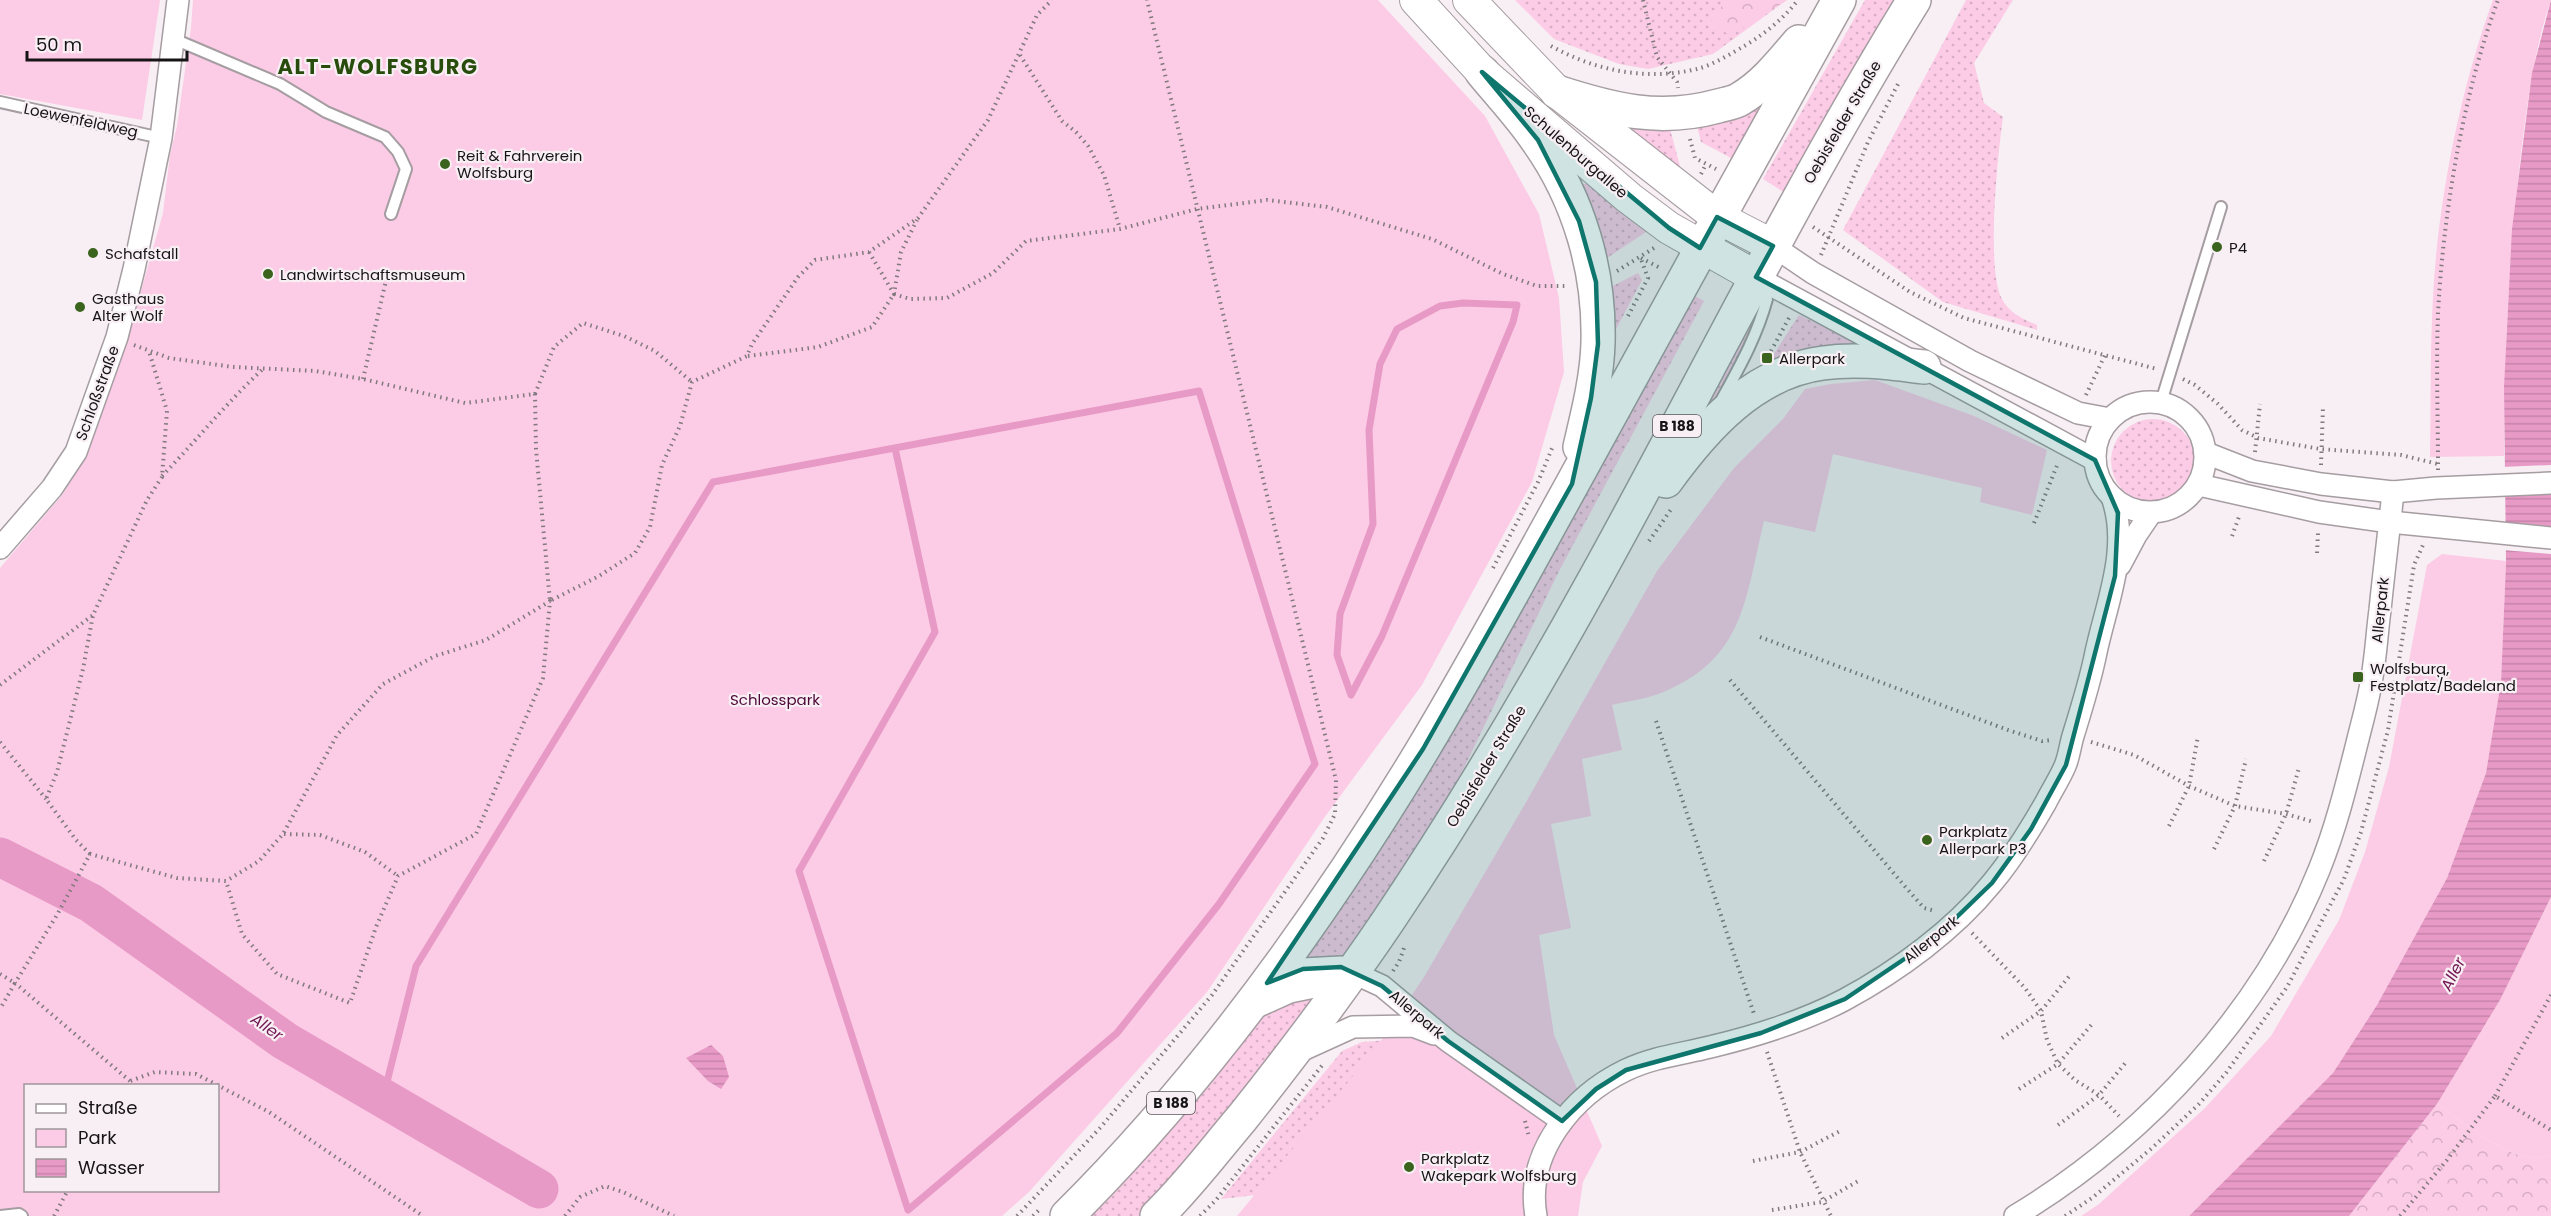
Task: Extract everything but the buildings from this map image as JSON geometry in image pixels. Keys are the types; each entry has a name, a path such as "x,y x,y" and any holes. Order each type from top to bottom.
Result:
{"main road":[{"path":"1557,92 1594,104 1657,115 1699,111 1739,100 1770,76 1837,0"},
{"name":"B 188","path":"1067,1216 1180,1093 1243,1015 1364,843 1423,749 1572,484 1837,0"},
{"name":"Oebisfelder Straße","path":"1773,246 1860,88 1914,0"},
{"path":"1482,72 1538,140 1558,176 1579,221 1596,282 1598,344 1591,398 1572,484"},
{"name":"B 188","path":"1756,277 1773,246"},
{"name":"Oebisfelder Straße","path":"1157,1216 1179,1194 1293,1054 1353,973 1491,760 1597,575 1756,277"},
{"path":"1597,575 1704,431 1735,403 1761,385 1807,366 1825,362 1869,361 1924,367"}],"street":[{"name":"Schloßstraße","path":"0,548 52,488 76,452 117,337 135,269 161,138 178,0"},
{"name":"Schulenburgallee","path":"1416,0 1482,72 1629,198 1668,228 1700,248 1756,277"},
{"path":"1469,0 1557,92 1717,217 1773,246 1813,273 1970,362 2078,413 2110,419"},
{"path":"1756,277 2095,460 2096,443 2110,419 2125,408 2139,402 2161,402 2179,409 2192,420 2200,431 2206,453 2205,470 2199,485 2187,500 2169,509 2151,513 2124,506 2112,497"},
{"path":"2206,453 2252,471 2321,484 2393,492 2551,483"},
{"name":"Allerpark","path":"1536,1216 1533,1201 1536,1173 1550,1139 1562,1121 1596,1089 1626,1070 1660,1058 1708,1048 1761,1033 1803,1019 1845,999 1934,939 1992,884 2031,829 2066,765 2089,685 2115,576 2119,531 2118,513 2112,497 2103,486 2095,460"},
{"path":"2199,485 2319,512 2390,522 2551,538"},
{"name":"Allerpark","path":"2015,1216 2047,1197 2095,1162 2172,1092 2211,1047 2257,986 2290,931 2319,870 2349,776 2373,677 2393,492"},
{"name":"Allerpark","path":"2115,576 2136,535 2151,513"},
{"name":"Allerpark","path":"1266,983 1303,969 1341,967 1382,986 1448,1041 1562,1121"},
{"path":"1243,1015 1281,995 1329,984 1353,973"},
{"name":"Allerpark","path":"1293,1054 1353,1027 1413,1026 1448,1041"}],"lane":[{"path":"174,39 280,84 326,112 386,137 398,152 406,170 391,214"},
{"name":"Loewenfeldweg","path":"0,102 161,138"},
{"path":"2161,402 2221,207"},
{"path":"1704,431 1749,350 1761,323 1767,299 1756,277"},
{"path":"0,1216 19,1214 22,1216"}],"path":[{"path":"0,742 76,840 90,854 177,878 226,880 259,861 283,834 337,735 383,684 435,656 486,640 635,553 650,527 662,465 680,426 692,382 747,356 818,347 872,327 894,294 901,252 918,218 988,120 1037,15 1052,0"},
{"path":"1017,1216 1100,1128 1212,995 1323,838 1335,814 1336,780 1147,0"},
{"path":"1643,0 1656,57 1668,73"},
{"path":"1548,44 1577,60 1619,71 1650,75 1699,69 1769,31 1798,0"},
{"path":"2436,488 2438,315 2444,242 2464,119 2499,0"},
{"path":"1020,55 1062,121 1088,146 1104,175 1120,229"},
{"path":"1903,74 1868,142 1830,237 1910,292 1964,318 2170,373 2195,385 2218,404 2242,430 2258,438 2320,449 2401,455 2438,464"},
{"path":"868,252 894,294 910,299 947,298 993,273 1026,241 1120,229 1197,209 1267,200 1327,207 1432,238 1503,274 1537,286 1568,286"},
{"path":"747,356 798,277 815,260 868,252 918,218"},
{"path":"1628,316 1648,278 1641,258 1682,280"},
{"path":"363,379 389,268"},
{"path":"1565,275 1568,298"},
{"path":"226,880 242,934 277,974 350,1003 376,927 398,876 476,834 543,678 550,601 536,449 535,394 554,347 583,323 624,336 655,351 692,382"},
{"path":"1761,323 1781,333"},
{"path":"117,337 169,358 316,371 363,379 465,403 535,394"},
{"path":"149,351 167,411 162,477"},
{"path":"46,799 57,772 83,669 93,615 147,500 162,477 206,431 237,392 264,368"},
{"path":"1489,574 1538,482 1556,439"},
{"path":"0,685 93,615"},
{"path":"1656,721 1800,1152 1822,1202 1831,1216"},
{"path":"2169,826 2189,786 2198,736"},
{"path":"2214,849 2235,806 2246,759"},
{"path":"2265,861 2286,814 2299,768"},
{"path":"283,834 320,835 365,852 398,876"},
{"path":"0,1009 57,915 90,854"},
{"path":"0,974 15,983 129,1083 155,1072 196,1074 215,1084"},
{"path":"2002,1038 2041,1011 2071,974"},
{"path":"2400,1216 2447,1160 2494,1096 2551,995"},
{"path":"2019,1089 2058,1064 2093,1023"},
{"path":"2058,1125 2099,1095 2127,1061"},
{"path":"219,1086 269,1112 423,1216"},
{"path":"2494,1096 2551,1130"},
{"path":"1519,1115 1525,1121 1530,1143"},
{"path":"1753,1161 1800,1152 1842,1130"},
{"path":"1772,1210 1822,1202 1858,1181"},
{"path":"565,1216 580,1197 605,1186 674,1216"},
{"path":"54,1216 67,1192"}],"highlighted area":[{"path":"1482,72 1669,228 1700,248 1717,217 1773,246 1756,277 2095,460 2118,513 2115,576 2066,765 2031,829 1992,883 1934,939 1845,999 1761,1033 1626,1070 1596,1089 1562,1121 1448,1041 1382,986 1341,967 1303,969 1267,983 1423,749 1572,484 1591,398 1598,344 1596,282 1579,221 1538,140"}],"green space":[{"path":"0,0 160,0 142,120 0,94"},
{"name":"Schlosspark","path":"193,0 1378,0 1485,116 1539,214 1559,298 1564,372 1532,482 1422,685 1324,818 1207,992 1029,1192 1002,1216 0,1216 0,568 63,494 89,448 125,348 163,213 170,155 177,126"},
{"path":"1515,0 1787,0 1713,54 1648,69 1619,64 1554,39"},
{"path":"1726,0 1787,0 1732,35 1708,26"},
{"path":"1865,0 1900,0 1785,193 1763,179"},
{"path":"1966,0 2013,0 1974,63 1984,103 2003,117 1994,212 1995,266 1998,287 2006,306 2018,316 2037,325 2037,330 1943,302 1843,230"},
{"path":"2493,0 2551,0 2531,80 2516,198 2508,308 2504,456 2430,457 2432,317 2445,185 2470,71"},
{"path":"1768,99 1733,159 1701,142 1696,122"},
{"path":"1669,125 1682,174 1626,127"},
{"path":"1580,184 1589,184 1649,230 1601,262"},
{"path":"1638,273 1642,280 1605,350 1605,290"},
{"path":"1690,293 1704,301 1558,573 1462,772 1405,873 1344,958 1300,961"},
{"path":"1799,315 1860,344 1862,348 1768,363"},
{"path":"1746,322 1754,326 1710,408 1695,427"},
{"path":"1875,380 1974,416 2047,450 2032,515 1980,502 1982,488 1833,454 1815,532 1764,521 1752,576 1737,624 1710,663 1689,679 1661,693 1612,705 1622,750 1582,759 1591,816 1551,824 1571,928 1539,935 1554,1035 1602,1146 1583,1182 1578,1216 1237,1216 1377,1047 1424,977 1657,571 1734,468 1783,419 1805,389"},
{"path":"2145,419 2161,419 2177,426 2188,437 2195,453 2192,477 2183,491 2161,503 2145,503 2129,496 2118,485 2111,469 2111,453 2118,437 2129,426"},
{"path":"2442,554 2506,561 2501,682 2497,714 2486,773 2447,878 2377,1005 2333,1073 2189,1216 2081,1216 2099,1204 2205,1108 2271,1036 2339,920 2365,852 2389,767 2427,565"},
{"path":"2551,897 2551,1155 2538,1158 2508,1151 2476,1132 2437,1104 2500,1000"},
{"path":"1321,993 1271,1060 1142,1216 1091,1216 1113,1195 1169,1132 1263,1016 1291,999"},
{"path":"1389,1040 1318,1188 1221,1199 1342,1051 1362,1042"},
{"path":"2437,1104 2476,1132 2508,1151 2538,1158 2551,1155 2551,1216 2349,1216"}],"water":[{"path":"2551,0 2551,897 2500,1000 2437,1104 2349,1216 2189,1216 2333,1073 2377,1005 2447,878 2486,773 2501,682 2506,562 2504,387 2512,229 2532,73"},
{"path":"711,1045 723,1056 729,1077 721,1089 708,1081 686,1058"}],"pier":[{"path":"2551,465 2551,491 2502,493 2501,467"},
{"path":"2502,524 2551,528 2551,554 2503,550"}],"waterway":[{"path":"1463,303 1517,305 1513,322 1382,636 1351,695 1337,655 1340,614 1373,524 1369,430 1380,364 1397,329 1440,306 1463,303"},
{"path":"383,1098 416,966 713,482 1199,391 1315,764 1219,904 1117,1033 908,1210 799,871 935,632 895,448"},
{"name":"Aller","path":"0,857 91,903 285,1041 539,1189"}],"place":[{"name":"Reit & Fahrverein Wolfsburg","path":"445,164"},
{"name":"P4","path":"2217,247"},
{"name":"Schafstall","path":"93,253"},
{"name":"Landwirtschaftsmuseum","path":"268,274"},
{"name":"Gasthaus Alter Wolf","path":"80,307"},
{"name":"Allerpark","path":"1767,358"},
{"name":"Wolfsburg, Festplatz/Badeland","path":"2358,677"},
{"name":"Parkplatz Allerpark P3","path":"1927,840"},
{"name":"Parkplatz Wakepark Wolfsburg","path":"1409,1167"}],"district":[{"name":"ALT-WOLFSBURG","path":"378,66"}]}
